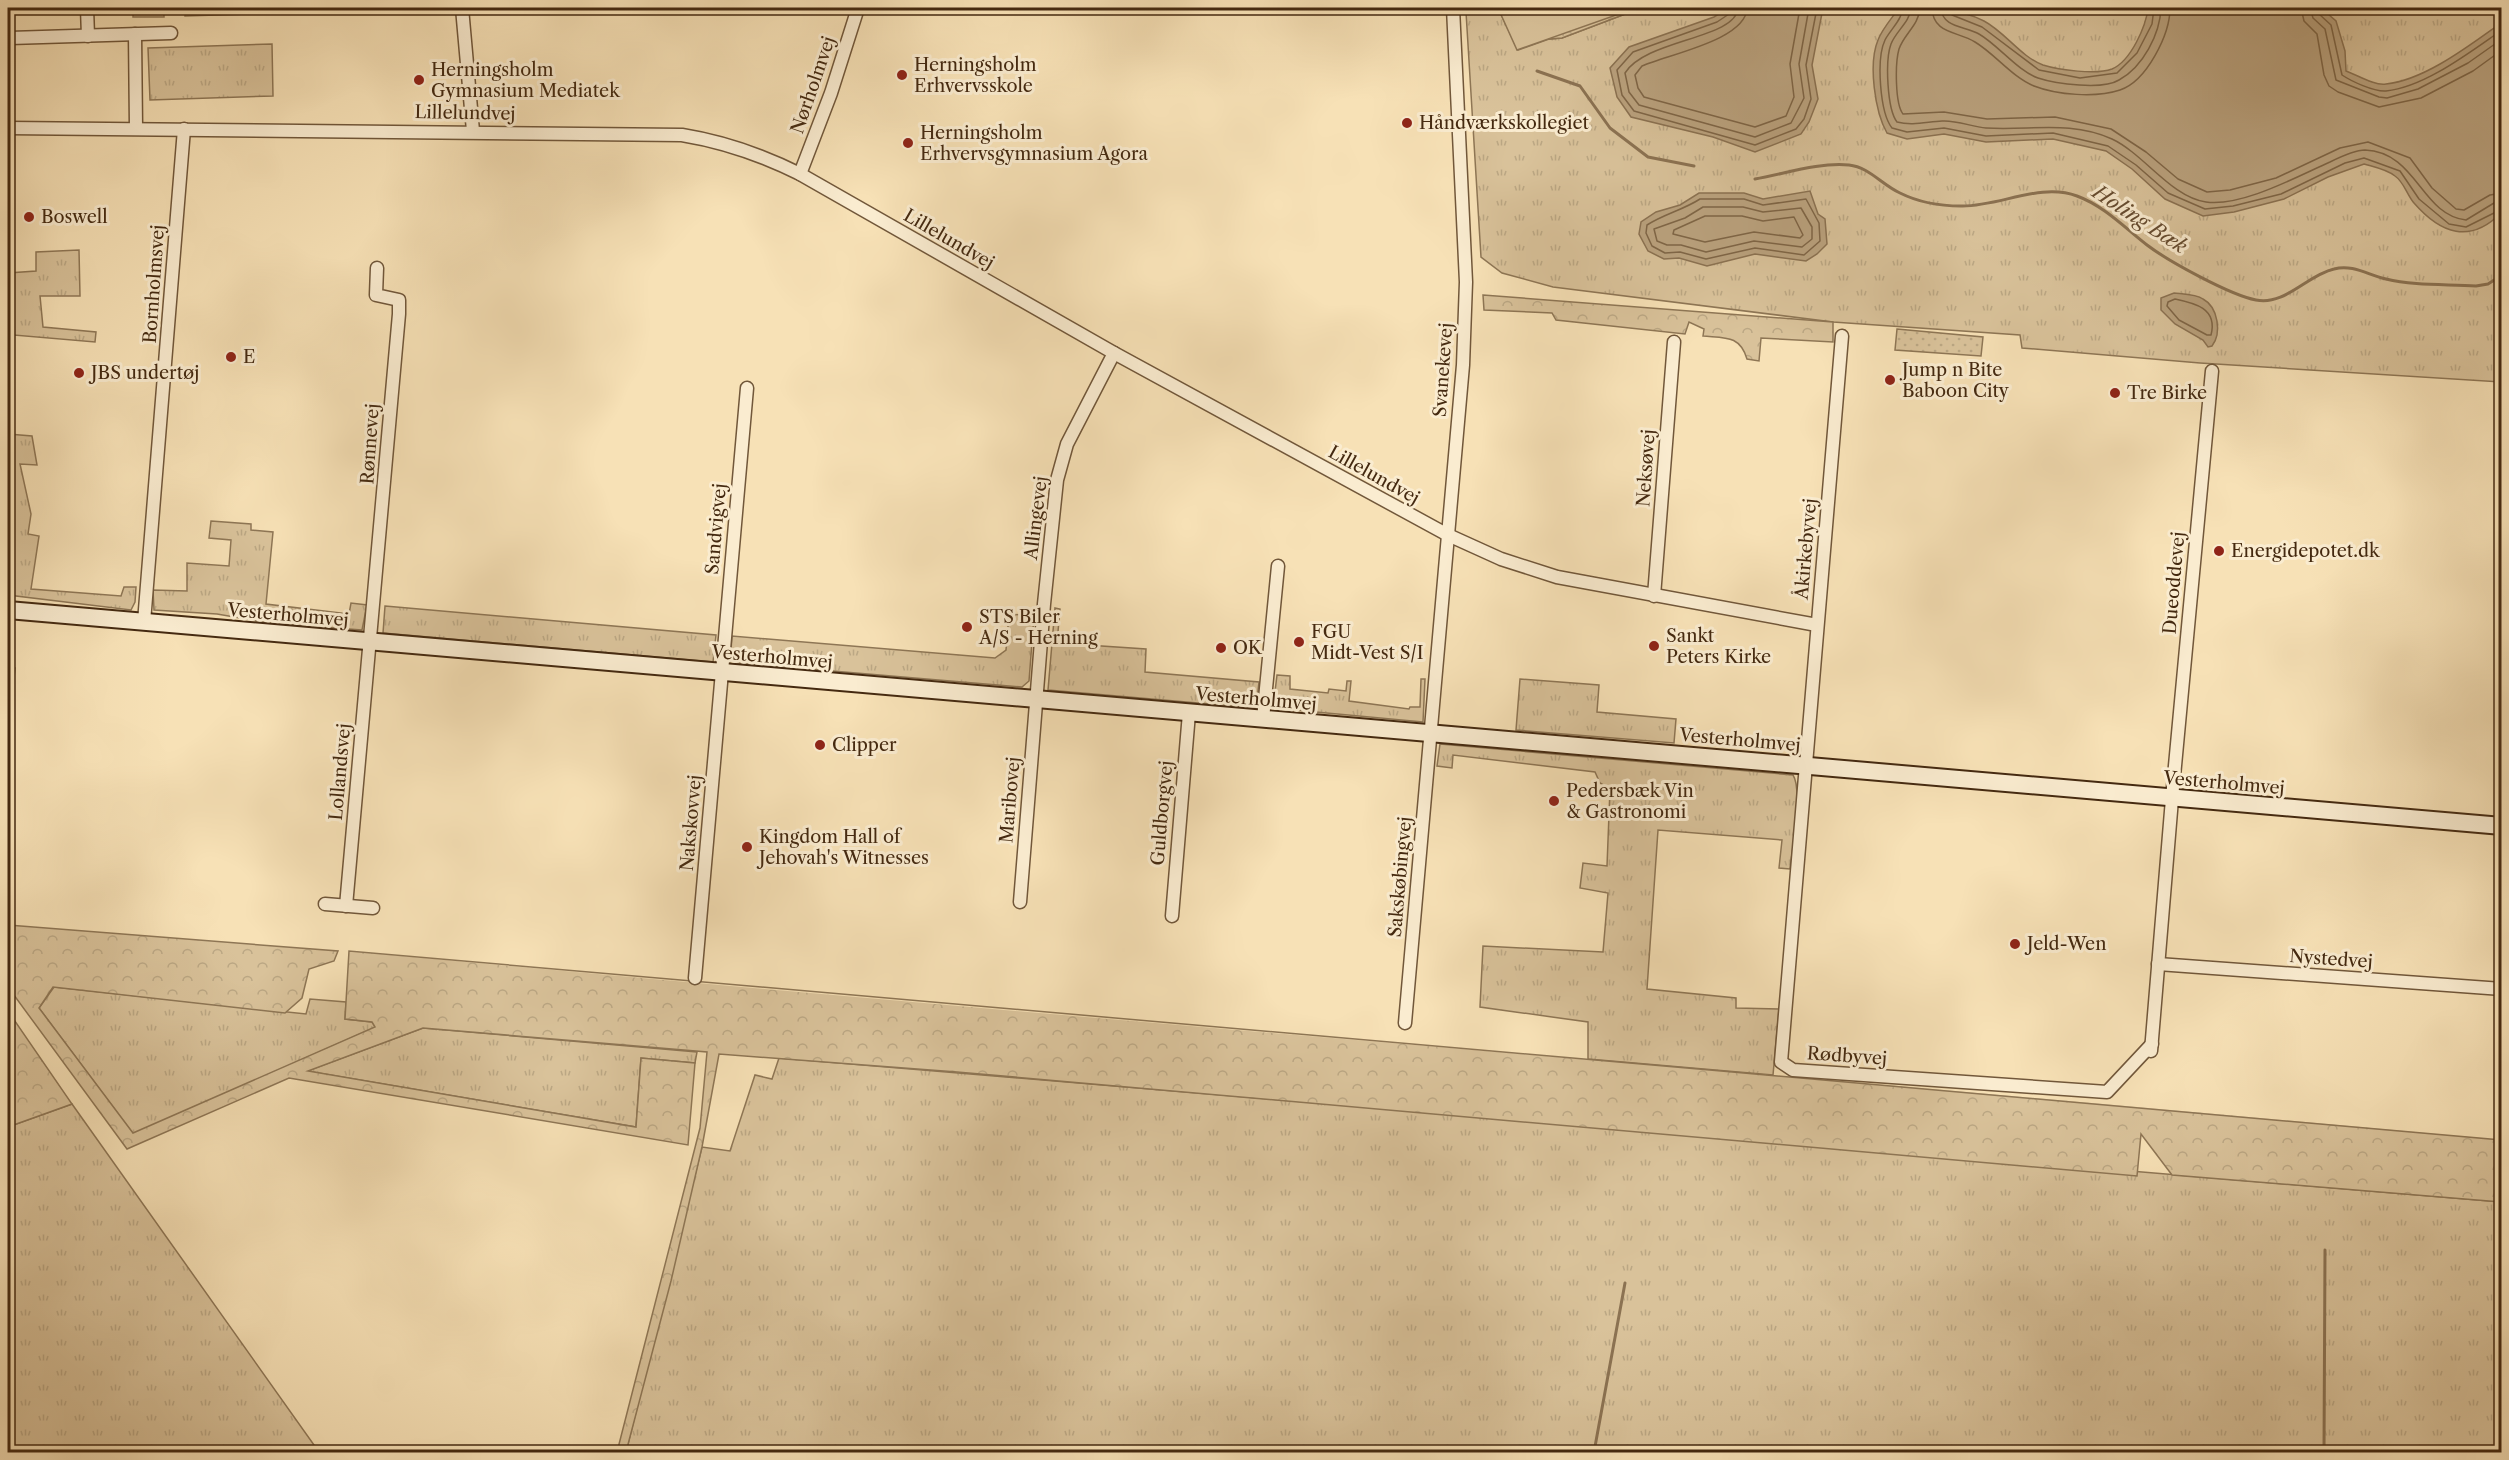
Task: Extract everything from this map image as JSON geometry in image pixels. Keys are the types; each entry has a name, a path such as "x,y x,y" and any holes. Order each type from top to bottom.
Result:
{"street":[{"path":"87,8 88,36"},
{"path":"462,8 473,131"},
{"name":"Nørholmvej","path":"800,174 831,93 858,8"},
{"name":"Svanekevej","path":"1430,734 1463,365 1466,282 1453,8"},
{"path":"9,38 171,33"},
{"path":"135,34 136,128"},
{"name":"Lillelundvej","path":"8,128 473,131 682,135 754,152 800,174 1114,353 1448,535 1501,559 1557,577 1817,626"},
{"name":"Bornholmsvej","path":"144,622 184,129"},
{"name":"Rønnevej","path":"370,642 399,300 376,295 376,268"},
{"name":"Åkirkebyvej","path":"1806,765 1842,336"},
{"name":"Neksøvej","path":"1654,596 1674,342"},
{"name":"Allingevej","path":"1036,700 1057,480 1067,444 1114,353"},
{"name":"Dueoddevej","path":"2172,798 2212,371"},
{"name":"Sandvigvej","path":"722,672 747,388"},
{"path":"1263,719 1278,566"},
{"name":"Vesterholmvej","path":"8,610 2502,825"},
{"name":"Lollandsvej","path":"346,906 370,642"},
{"name":"Nakskovvej","path":"695,978 722,672"},
{"name":"Maribovej","path":"1020,902 1036,700"},
{"name":"Guldborgvej","path":"1172,916 1189,712"},
{"name":"Sakskøbingvej","path":"1405,1023 1430,734"},
{"name":"Rødbyvej","path":"1806,765 1781,1062 1793,1070 2107,1092 2151,1049 2158,964"},
{"path":"2158,964 2172,798"},
{"path":"325,904 373,908"},
{"name":"Nystedvej","path":"2158,964 2502,989"}],"green space":[{"path":"133,8 164,8 164,17 133,17"},
{"path":"185,8 249,8 249,14 185,16"},
{"path":"1480,8 1498,8 1518,50 1549,39 1562,38 1641,8 2501,8 2501,382 2200,363 2022,348 2020,335 1833,322 1553,287 1502,273 1481,257 1466,12 1481,10"},
{"path":"1498,8 1636,8 1517,50"},
{"path":"1578,8 1641,8 1562,38 1549,39"},
{"path":"272,44 273,96 150,100 148,48"},
{"path":"79,250 80,296 40,296 43,327 96,332 95,342 14,335 8,404 8,273 36,271 36,252"},
{"path":"1483,295 1833,322 1833,342 1761,338 1759,361 1747,359 1740,346 1731,339 1703,336 1704,329 1689,322 1685,334 1556,320 1552,313 1484,310"},
{"path":"1897,329 1983,337 1981,356 1895,350"},
{"path":"8,434 32,436 37,465 20,464 31,514 28,534 39,536 31,589 121,596 124,587 136,587 135,602 131,610 8,595"},
{"path":"211,521 251,524 251,530 273,532 266,604 349,614 351,603 367,605 362,630 269,623 217,614 154,610 153,590 187,591 187,563 229,566 231,540 209,538"},
{"path":"385,606 716,635 713,662 383,633"},
{"path":"1055,608 1060,609 1057,643 1146,649 1145,672 1259,682 1256,708 1048,690"},
{"path":"1009,614 1034,616 1029,681 1022,687 737,663 731,650 732,636 995,658 1006,650"},
{"path":"8,668 15,668 8,735"},
{"path":"1277,675 1290,676 1290,689 1328,693 1329,689 1346,691 1347,681 1351,681 1349,701 1409,709 1420,707 1421,679 1425,679 1423,722 1273,708"},
{"path":"1520,679 1599,685 1597,712 1676,719 1674,743 1516,730"},
{"path":"1440,744 1793,775 1796,783 1797,806 1790,869 1779,868 1782,840 1658,830 1647,989 1736,998 1736,1008 1779,1009 1773,1075 1588,1059 1588,1022 1480,1007 1483,946 1603,952 1608,893 1580,888 1583,863 1607,866 1610,789 1600,783 1595,772 1453,755 1452,768 1437,766"},
{"path":"8,925 338,951 334,961 309,969 302,998 285,1013 53,987 39,1008 133,1133 375,1027 372,1022 345,1019 349,951 2501,1140 2501,1202 2172,1175 2141,1134 2137,1176 957,1072 719,1054 702,1147 671,1281 626,1452 617,1452 700,1128 707,1052 423,1028 308,1071 636,1127 641,1058 695,1063 688,1145 289,1078 127,1149 8,987 8,973 12,972 8,966"},
{"path":"54,987 306,1014 310,999 346,1002 345,1019 372,1022 376,1027 133,1134 39,1008"},
{"path":"8,1011 72,1104 8,1127"},
{"path":"423,1028 697,1052 695,1063 641,1058 636,1127 307,1071"},
{"path":"779,1058 2501,1202 2501,1452 626,1452 702,1147 730,1151 755,1075 772,1079"},
{"path":"72,1104 319,1452 8,1452 8,1127"}],"water":[{"path":"1728,8 1823,8 1812,65 1818,99 1809,122 1801,134 1755,152 1713,137 1631,117 1617,97 1610,68 1629,47 1714,17"},
{"path":"1899,8 1942,9 1974,16 1992,26 2020,50 2043,65 2087,72 2112,69 2125,59 2141,33 2148,8 2321,8 2336,21 2345,51 2346,71 2371,82 2382,84 2401,81 2431,69 2501,23 2501,213 2489,223 2467,232 2445,228 2424,214 2395,176 2364,164 2328,177 2284,199 2234,212 2203,216 2165,199 2132,169 2106,151 2053,139 1986,142 1944,134 1907,139 1887,133 1879,113 1874,88 1875,50 1880,36"},
{"path":"1810,191 1818,214 1825,219 1827,244 1806,261 1755,254 1707,266 1679,258 1664,259 1648,251 1639,234 1641,222 1656,212 1680,205 1699,193 1744,193 1763,199"},
{"path":"2174,293 2200,297 2212,308 2218,328 2212,346 2208,347 2203,340 2175,324 2161,310 2161,298"}],"waterway":[{"name":"Holing Bæk","path":"1537,71 1580,86 1610,128 1648,157 1694,166"},
{"name":"Holing Bæk","path":"1755,179 1814,167 1849,165 1863,169 1893,190 1914,199 1953,206 1990,203 2034,193 2063,192 2096,205 2147,245 2184,268 2231,292 2256,300 2277,299 2324,272 2341,268 2354,269 2408,283 2476,286 2488,284 2502,275"},
{"path":"2324,1452 2325,1250"},
{"path":"1594,1452 1625,1283"}],"place":[{"name":"Herningsholm Erhvervsskole","path":"902,75"},
{"name":"Herningsholm Gymnasium Mediatek","path":"419,80"},
{"name":"Håndværkskollegiet","path":"1407,123"},
{"name":"Herningsholm Erhvervsgymnasium Agora","path":"908,143"},
{"name":"Boswell","path":"29,217"},
{"name":"E","path":"231,357"},
{"name":"JBS undertøj","path":"79,373"},
{"name":"Jump n Bite Baboon City","path":"1890,380"},
{"name":"Tre Birke","path":"2115,393"},
{"name":"Energidepotet.dk","path":"2219,551"},
{"name":"STS Biler A/S - Herning","path":"967,627"},
{"name":"FGU Midt-Vest S/I","path":"1299,642"},
{"name":"Sankt Peters Kirke","path":"1654,646"},
{"name":"OK","path":"1221,648"},
{"name":"Clipper","path":"820,745"},
{"name":"Pedersbæk Vin & Gastronomi","path":"1554,801"},
{"name":"Kingdom Hall of Jehovah's Witnesses","path":"747,847"},
{"name":"Jeld-Wen","path":"2015,944"}]}
